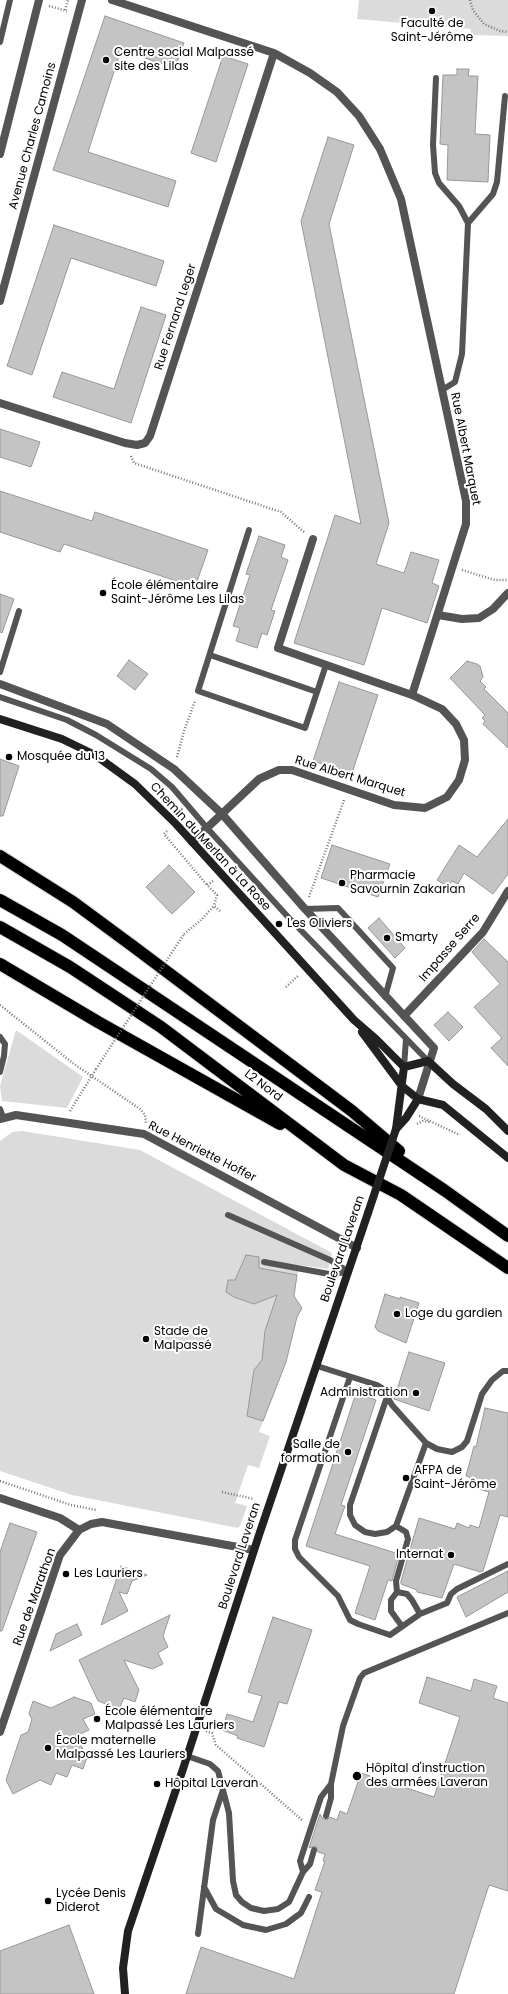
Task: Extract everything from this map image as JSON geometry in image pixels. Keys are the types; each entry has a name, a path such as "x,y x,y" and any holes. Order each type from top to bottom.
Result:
{"highway":[{"path":"0,856 73,902 352,1111 444,1190"},
{"name":"L2 Nord","path":"0,900 62,936 444,1190 508,1236"},
{"name":"L2 Nord","path":"0,927 70,967 161,1027 344,1165 400,1195 508,1268"},
{"path":"0,964 98,1022 290,1129 344,1165"}],"street":[{"name":"Avenue Charles Camoins","path":"0,301 82,0"},
{"name":"Rue Albert Marquet","path":"112,0 274,53 310,73 337,92 358,116 380,149 401,199 466,502 466,524 412,695 442,709 456,724 464,740 464,760 459,780 447,798 425,808 394,805 292,770 279,770 259,779 192,842"},
{"path":"0,154 38,1"},
{"name":"Rue Fernand Leger","path":"0,403 125,443 137,445 145,443 150,436 274,53"},
{"path":"313,539 278,648 412,695"},
{"path":"438,615 462,619 479,618 493,609 508,593"},
{"path":"0,684 107,724 174,769 222,814 305,909 385,997 434,1048 428,1061 418,1099"},
{"name":"Chemin du Merlan à La Rose","path":"0,718 62,739 95,755 135,784 192,842 354,1020 402,1086 418,1099 443,1105 508,1158"},
{"name":"Impasse Serre","path":"404,1016 483,932 508,891"},
{"name":"Chemin du Merlan à La Rose","path":"354,1020 376,1039 404,1067"},
{"path":"402,1086 404,1067 428,1061"},
{"path":"428,1061 453,1084 486,1109 508,1131"},
{"name":"Boulevard Laveran","path":"125,1994 123,1968 128,1930 396,1129 396,1115 402,1086"},
{"name":"Boulevard Laveran","path":"396,1129 406,1118 418,1099"},
{"name":"Rue Henriette Hoffer","path":"1,1115 16,1115 144,1134 357,1248"},
{"path":"0,1498 60,1518 79,1530 91,1524 102,1522 254,1550"},
{"name":"Rue de Marathon","path":"1,1728 60,1555 79,1530"}],"lane":[{"path":"0,42 10,0"},
{"path":"436,78 433,145 435,173 439,183 459,206 468,223 462,354 455,382 442,390"},
{"path":"468,223 493,194 497,182 504,96"},
{"path":"249,530 198,691 305,728 326,665"},
{"path":"0,672 19,611"},
{"path":"210,655 317,692"},
{"path":"0,697 67,720 96,735 151,769 172,787 207,828 289,918 428,1061"},
{"path":"305,909 338,908 393,968 385,997"},
{"path":"0,1037 5,1044 0,1072"},
{"path":"404,1067 406,1039"},
{"path":"228,1215 330,1260 349,1272"},
{"path":"264,1262 329,1274 349,1272"},
{"path":"317,1366 382,1388 392,1405 426,1443 437,1450 452,1452 462,1447 467,1441 482,1394 492,1380 503,1371 508,1371"},
{"path":"350,1377 295,1540 294,1549 299,1557 338,1596 350,1620 390,1634 401,1625 420,1614 447,1603 457,1589 508,1564"},
{"path":"387,1397 350,1505 350,1515 355,1525 364,1532 374,1534 387,1532 396,1526 426,1443"},
{"path":"396,1526 406,1532 408,1539 396,1581 397,1592 391,1600 391,1611 401,1625"},
{"path":"397,1592 407,1594 420,1614"},
{"path":"326,1816 332,1798 331,1784 343,1726 360,1678 364,1673 508,1613"},
{"path":"187,1756 210,1764 218,1771 229,1812 233,1881 236,1894 242,1902 251,1908 264,1911 278,1909 289,1902 303,1872 310,1864 314,1850"},
{"path":"303,1872 300,1861 321,1797 331,1784"},
{"path":"198,1934 213,1820 223,1788"},
{"path":"204,1887 216,1909 243,1925 266,1930 286,1924 301,1913 309,1897"}],"path":[{"path":"65,10 68,0"},
{"path":"470,0 473,10 484,24 500,31 508,32"},
{"path":"38,1 78,14"},
{"path":"134,463 281,512 313,539"},
{"path":"453,567 495,580 508,580"},
{"path":"174,769 184,731 192,711"},
{"path":"305,909 348,788"},
{"path":"70,1111 184,934 200,921 214,906 217,895 208,885 220,874"},
{"path":"214,906 220,911"},
{"path":"0,1004 43,1041 140,1109 145,1115 146,1122 144,1134"},
{"path":"222,1492 254,1499"},
{"path":"196,1728 212,1733 216,1745 311,1828"}],"shaded area":[{"name":"Faculté de Saint-Jérôme","path":"359,0 508,0 508,36 471,35 471,29 357,19"},
{"path":"16,1030 83,1077 67,1108 2,1101 0,1086"},
{"name":"Stade de Malpassé","path":"22,1131 140,1150 332,1253 328,1269 299,1265 294,1296 302,1308 297,1317 286,1362 259,1432 270,1436 259,1468 248,1465 235,1503 247,1506 238,1528 72,1495 0,1471 0,1141 12,1132"}],"building":[{"path":"105,16 184,43 175,68 121,50 88,152 176,181 168,207 53,170"},
{"path":"223,56 248,64 216,162 191,153"},
{"path":"457,69 469,69 468,76 478,76 475,134 490,135 488,182 447,180 448,145 440,144 443,75 457,75"},
{"path":"328,137 354,145 329,224 389,523 376,564 404,573 411,552 439,560 432,583 439,586 427,623 382,608 364,665 294,643 335,515 361,524 301,221"},
{"path":"54,225 164,261 156,286 71,258 32,375 7,366"},
{"path":"141,307 166,315 131,423 53,397 62,372 114,389"},
{"path":"0,429 40,442 31,467 0,457"},
{"path":"0,491 92,521 95,512 208,550 195,587 64,544 60,552 0,532"},
{"path":"259,536 285,545 281,557 288,560 271,610 275,611 267,635 262,633 257,648 236,641 240,628 233,626 250,575 246,574"},
{"path":"0,594 14,599 2,633 0,632"},
{"path":"129,660 148,674 135,690 117,676"},
{"path":"467,661 480,666 483,677 480,681 486,687 484,689 508,713 508,748 483,724 485,721 482,718 485,715 450,678"},
{"path":"339,682 378,695 352,773 313,761"},
{"path":"0,759 19,766 3,816 0,816"},
{"path":"508,819 508,874 493,894 464,873 458,884 452,881 448,887 437,880 459,845 477,857"},
{"path":"332,845 390,864 378,897 321,878"},
{"path":"169,865 195,892 172,914 146,887"},
{"name":"Smarty","path":"379,918 405,948 395,958 368,928"},
{"path":"484,939 508,962 508,1066 491,1048 502,1038 474,1007 500,984 472,952"},
{"path":"448,1012 463,1027 449,1041 434,1025"},
{"path":"246,1255 259,1257 259,1268 297,1275 294,1296 302,1308 297,1317 286,1362 263,1421 247,1416 254,1370 262,1360 265,1331 277,1295 254,1304 234,1297 226,1292 228,1280 235,1280"},
{"path":"385,1294 419,1303 406,1343 378,1331 375,1327"},
{"path":"409,1352 445,1363 429,1411 394,1399"},
{"name":"Salle de formation","path":"356,1393 376,1400 341,1505 345,1506 335,1534 399,1554 392,1581 388,1580 375,1620 355,1613 370,1566 306,1546"},
{"path":"485,1408 508,1413 508,1517 500,1515 483,1571 480,1572 454,1564 442,1598 417,1592 417,1590 401,1584 401,1581 419,1518 455,1529 457,1523 469,1528 470,1525 479,1528 489,1492 468,1486 470,1477 466,1476 474,1446 476,1447"},
{"path":"10,1523 37,1532 2,1631 0,1631 0,1552"},
{"path":"121,1566 147,1575 132,1581 127,1594 119,1592 128,1611 101,1625"},
{"path":"508,1571 508,1592 466,1617 457,1597"},
{"path":"170,1615 163,1636 168,1647 158,1653 163,1664 152,1669 124,1660 139,1690 135,1702 124,1698 119,1709 98,1701 79,1660"},
{"path":"273,1617 312,1630 287,1704 279,1702 264,1747 237,1738 238,1736 222,1730 227,1714 253,1722 262,1696 248,1692"},
{"path":"77,1624 82,1635 50,1651 56,1634"},
{"path":"427,1677 471,1691 474,1679 497,1686 493,1698 508,1703 508,1891 489,1885 454,1994 186,1994 201,1947 294,1979 322,1892 315,1890 325,1861 323,1861 325,1854 318,1852 316,1846 309,1848 320,1814 323,1819 327,1820 330,1817 337,1820 340,1811 347,1814 361,1773 434,1797 460,1717 419,1703"},
{"path":"74,1697 91,1703 95,1714 83,1719 89,1730 76,1736 87,1757 83,1769 72,1765 67,1777 56,1773 51,1785 40,1780 13,1794 6,1780 21,1735 28,1732 32,1719 29,1714 33,1701 51,1708"},
{"path":"69,1925 94,1994 0,1994 0,1951"}],"place":[{"name":"Faculté de Saint-Jérôme","path":"432,11"},
{"name":"Centre social Malpassé site des Lilas","path":"106,60"},
{"name":"École élémentaire Saint-Jérôme Les Lilas","path":"103,593"},
{"name":"Mosquée du 13","path":"9,757"},
{"name":"Pharmacie Savournin Zakarian","path":"342,883"},
{"name":"Les Oliviers","path":"279,924"},
{"name":"Smarty","path":"387,938"},
{"name":"Loge du gardien","path":"397,1314"},
{"name":"Stade de Malpassé","path":"146,1339"},
{"name":"Administration","path":"416,1393"},
{"name":"Salle de formation","path":"348,1452"},
{"name":"AFPA de Saint-Jérôme","path":"406,1478"},
{"name":"Internat","path":"451,1555"},
{"name":"Les Lauriers","path":"66,1574"},
{"name":"École élémentaire Malpassé Les Lauriers","path":"97,1719"},
{"name":"École maternelle Malpassé Les Lauriers","path":"48,1748"},
{"name":"Hôpital d'instruction des armées Laveran","path":"357,1776"},
{"name":"Hôpital Laveran","path":"157,1784"},
{"name":"Lycée Denis Diderot","path":"48,1901"}]}
